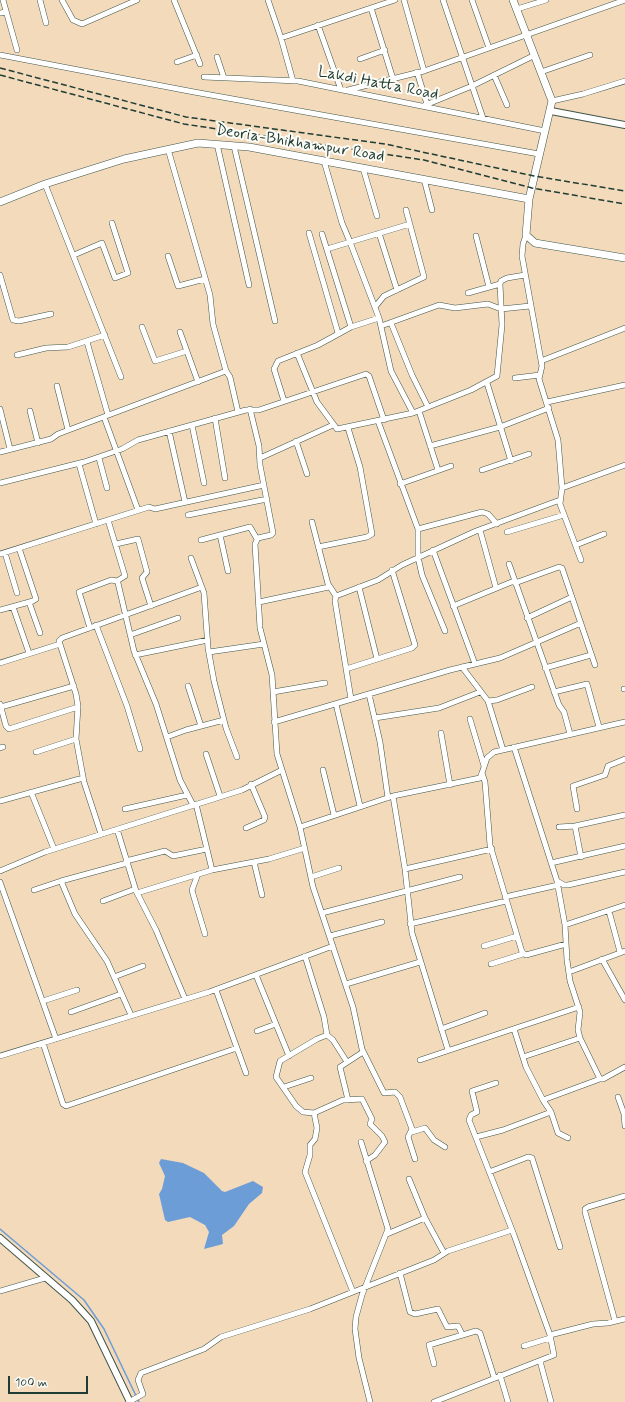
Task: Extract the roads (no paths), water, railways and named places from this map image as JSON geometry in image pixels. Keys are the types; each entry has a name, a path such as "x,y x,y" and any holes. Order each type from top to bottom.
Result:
{"main road":[{"path":"513,0 528,35 552,101 551,111 539,154 530,198 526,235 534,243 625,258"},
{"name":"Deoria-Bhikhampur Road","path":"0,202 45,184 124,158 198,143 234,146 530,198"}],"street":[{"path":"3,0 17,50"},
{"path":"40,0 46,23"},
{"path":"62,0 73,20 82,24 127,2 137,0"},
{"path":"174,0 200,64"},
{"path":"268,0 281,38 293,81"},
{"path":"281,38 395,0"},
{"path":"404,0 424,71"},
{"path":"443,0 483,118"},
{"path":"472,0 490,48"},
{"path":"517,9 546,0"},
{"path":"318,25 343,90 424,71 528,35 609,3 625,0"},
{"path":"371,8 393,79"},
{"path":"0,13 6,12"},
{"path":"360,59 385,50"},
{"path":"0,55 194,92 539,154"},
{"path":"177,62 196,55"},
{"path":"417,72 424,105 472,86 535,55"},
{"path":"541,72 590,55"},
{"path":"217,57 224,78"},
{"path":"494,75 507,105"},
{"name":"Lakdi Hatta Road","path":"204,77 293,81 424,105 545,131"},
{"path":"552,101 584,94 625,81"},
{"path":"551,111 625,125"},
{"path":"217,144 249,285"},
{"path":"234,146 275,321"},
{"path":"168,149 210,295 216,336 226,371 230,377 238,412"},
{"path":"324,161 342,223 379,318 391,371 413,413"},
{"path":"363,168 377,216"},
{"path":"424,179 432,210"},
{"path":"45,184 121,377"},
{"path":"375,307 382,297 424,278 406,210"},
{"path":"74,255 102,243 115,278 128,273 112,223"},
{"path":"327,249 410,224"},
{"path":"309,233 338,333"},
{"path":"380,233 397,290"},
{"path":"322,234 351,327"},
{"path":"526,235 522,249 525,274 541,361 542,369 540,383 558,440 562,488 560,500 564,515 582,560"},
{"path":"476,236 489,287"},
{"path":"168,256 178,286 205,279"},
{"path":"297,353 312,391 337,429 348,428 413,413 494,379 498,374 501,347 500,284 503,279 525,274"},
{"path":"0,275 13,320 19,321 51,314"},
{"path":"468,293 500,284"},
{"path":"381,326 439,305 455,308 488,304 501,310 530,306"},
{"path":"284,401 274,369 278,361 318,345 351,327 379,318"},
{"path":"391,323 412,375 428,407"},
{"path":"142,327 156,361 187,351"},
{"path":"541,361 625,328"},
{"path":"180,332 198,382"},
{"path":"17,355 46,348 68,347 105,335"},
{"path":"87,342 116,451 138,510"},
{"path":"0,452 51,440 68,430 226,371"},
{"path":"0,483 79,464 116,451 131,442 250,409 259,410 312,391 368,375 384,420"},
{"path":"515,378 540,375"},
{"path":"487,382 511,461"},
{"path":"547,402 625,385"},
{"path":"57,386 68,430"},
{"path":"430,446 500,427 549,408"},
{"path":"0,409 10,449"},
{"path":"250,409 259,446 264,485 273,532 271,535 257,539"},
{"path":"419,410 438,470"},
{"path":"30,411 38,443"},
{"path":"215,418 225,478"},
{"path":"378,421 400,484 418,529 418,557 424,581 445,631"},
{"path":"192,425 204,483"},
{"path":"260,458 333,425"},
{"path":"318,547 372,534 360,467 348,428"},
{"path":"169,431 185,502"},
{"path":"296,441 307,474"},
{"path":"482,470 529,454"},
{"path":"99,458 107,488"},
{"path":"79,464 96,524"},
{"path":"562,488 625,465"},
{"path":"400,484 451,466"},
{"path":"17,593 2,553 149,507 155,509 264,485"},
{"path":"188,515 267,499"},
{"path":"336,596 378,580 392,570 433,550 480,530 560,500"},
{"path":"418,529 482,512 488,514 497,524"},
{"path":"507,532 564,515"},
{"path":"90,628 79,592 111,580 117,581 125,576 108,520"},
{"path":"312,522 329,587 336,596 335,601 351,699"},
{"path":"201,540 250,527 257,539 255,544 260,628 272,675 277,754 300,827 311,877 354,1007 358,1037 363,1052 384,1093 398,1093 412,1132"},
{"path":"480,530 496,588"},
{"path":"576,545 604,534"},
{"path":"220,535 228,571"},
{"path":"116,544 138,539 147,572 142,578 151,606"},
{"path":"0,610 35,600 36,597 19,548"},
{"path":"433,550 475,664"},
{"path":"191,558 202,587 205,600 209,652 224,720 237,757"},
{"path":"509,564 535,642 559,705 564,712 570,734"},
{"path":"453,606 496,588 561,568 595,665"},
{"path":"346,669 412,648 415,645 392,570"},
{"path":"117,581 136,655 156,704 180,780 186,795 194,805 212,870"},
{"path":"101,834 84,778 76,739 78,707 74,686 60,644 62,638 202,587"},
{"path":"259,602 329,587"},
{"path":"359,587 377,659"},
{"path":"527,618 572,597"},
{"path":"29,602 40,633"},
{"path":"13,607 29,654"},
{"path":"130,634 178,618"},
{"path":"274,722 462,667 500,658 581,623"},
{"path":"96,625 127,706 140,749"},
{"path":"136,655 208,640"},
{"path":"0,663 60,644"},
{"path":"209,652 264,644"},
{"path":"545,668 591,655"},
{"path":"462,667 480,692 488,700 503,750"},
{"path":"273,692 325,683"},
{"path":"554,692 588,684 599,727"},
{"path":"74,686 0,706 6,726 9,729 78,707"},
{"path":"188,686 200,726"},
{"path":"488,700 497,700 532,687"},
{"path":"375,718 439,708 480,692"},
{"path":"369,694 405,869 410,924 420,962 448,1050"},
{"path":"336,704 360,806"},
{"path":"470,719 484,766"},
{"path":"167,737 224,720"},
{"path":"300,827 390,797 476,779 482,773 490,754 514,747 625,722"},
{"path":"441,733 450,785"},
{"path":"36,752 76,739"},
{"path":"514,747 557,883 565,925 568,972 579,1007 580,1016 578,1030 580,1038 600,1079"},
{"path":"206,754 220,796"},
{"path":"577,808 573,786 606,775 608,766 625,759"},
{"path":"0,871 54,849 242,790 250,784 282,770"},
{"path":"323,770 334,815"},
{"path":"482,773 485,782 492,849 523,954"},
{"path":"0,800 84,778"},
{"path":"246,828 264,820 265,817 250,784"},
{"path":"31,792 54,849"},
{"path":"125,809 186,795"},
{"path":"560,827 575,826 625,815"},
{"path":"575,826 581,856"},
{"path":"117,829 136,891 156,930 185,999"},
{"path":"551,863 625,846"},
{"path":"103,901 212,870 254,862 305,848"},
{"path":"34,890 166,851 173,856 207,849"},
{"path":"405,869 492,849"},
{"path":"254,862 262,895"},
{"path":"311,877 339,868"},
{"path":"410,924 506,899 557,883 564,885 625,872"},
{"path":"198,874 192,894 205,934"},
{"path":"322,913 460,877"},
{"path":"61,881 75,914 105,958 131,1015"},
{"path":"0,882 44,1001 56,1038"},
{"path":"565,925 608,912 625,905"},
{"path":"568,972 623,952 608,912"},
{"path":"330,936 382,922"},
{"path":"484,946 517,936"},
{"path":"491,964 523,954 526,956 566,944"},
{"path":"0,1056 216,990 333,946"},
{"path":"305,956 324,1016 327,1035 336,1044 347,1062"},
{"path":"602,959 625,1000"},
{"path":"346,984 420,962"},
{"path":"114,977 143,966"},
{"path":"256,975 289,1056"},
{"path":"44,1001 77,990"},
{"path":"216,990 246,1073"},
{"path":"71,1012 121,994"},
{"path":"420,1060 579,1007"},
{"path":"441,1029 485,1013"},
{"path":"257,1031 276,1024"},
{"path":"514,1029 523,1057 543,1100 551,1112 558,1133 568,1138"},
{"path":"327,1035 289,1056 279,1064 276,1077 300,1109 314,1113 340,1101 362,1099 372,1120 370,1124 382,1136 385,1142 375,1155 366,1161"},
{"path":"523,1057 580,1038"},
{"path":"43,1043 66,1106 237,1048"},
{"path":"348,1100 340,1068 363,1052"},
{"path":"543,1100 603,1079 625,1067"},
{"path":"284,1087 311,1078"},
{"path":"434,1402 497,1376 554,1355 550,1337 512,1230 469,1120 470,1115 477,1112 471,1092 496,1083"},
{"path":"618,1097 624,1114 625,1126"},
{"path":"476,1137 503,1130 551,1112"},
{"path":"314,1113 316,1128 315,1139 310,1145 310,1155 305,1172 353,1292"},
{"path":"415,1159 408,1137 412,1132 425,1128 434,1140 445,1147"},
{"path":"361,1142 388,1224 387,1234 356,1313 355,1329 360,1361 370,1402"},
{"path":"490,1172 528,1157 532,1158 560,1247"},
{"path":"409,1179 425,1218 444,1253"},
{"path":"615,1321 585,1212 588,1207 625,1196"},
{"path":"387,1234 425,1218"},
{"path":"0,1238 72,1300 91,1321 130,1402 141,1396 143,1392 138,1378 141,1373 204,1349 221,1337 310,1308 434,1260 444,1253 512,1230"},
{"path":"400,1273 410,1312 415,1314 438,1309 447,1328 458,1326 462,1334"},
{"path":"0,1291 45,1278"},
{"path":"524,1346 593,1324 625,1319"},
{"path":"434,1364 430,1345 476,1330 480,1333 508,1402"},
{"path":"540,1361 551,1402"}],"water":[{"path":"161,1159 183,1163 204,1173 222,1191 225,1192 253,1181 263,1187 262,1193 249,1204 234,1226 222,1235 223,1244 204,1249 209,1232 205,1225 190,1217 168,1222 165,1220 159,1194 162,1189 165,1176 159,1163"}],"waterway":[{"path":"0,1229 84,1300 104,1329 139,1402"}],"railway":[{"path":"0,68 186,117 385,144 534,176 625,191"},
{"path":"0,75 184,124 424,160 532,188 625,204"}]}
